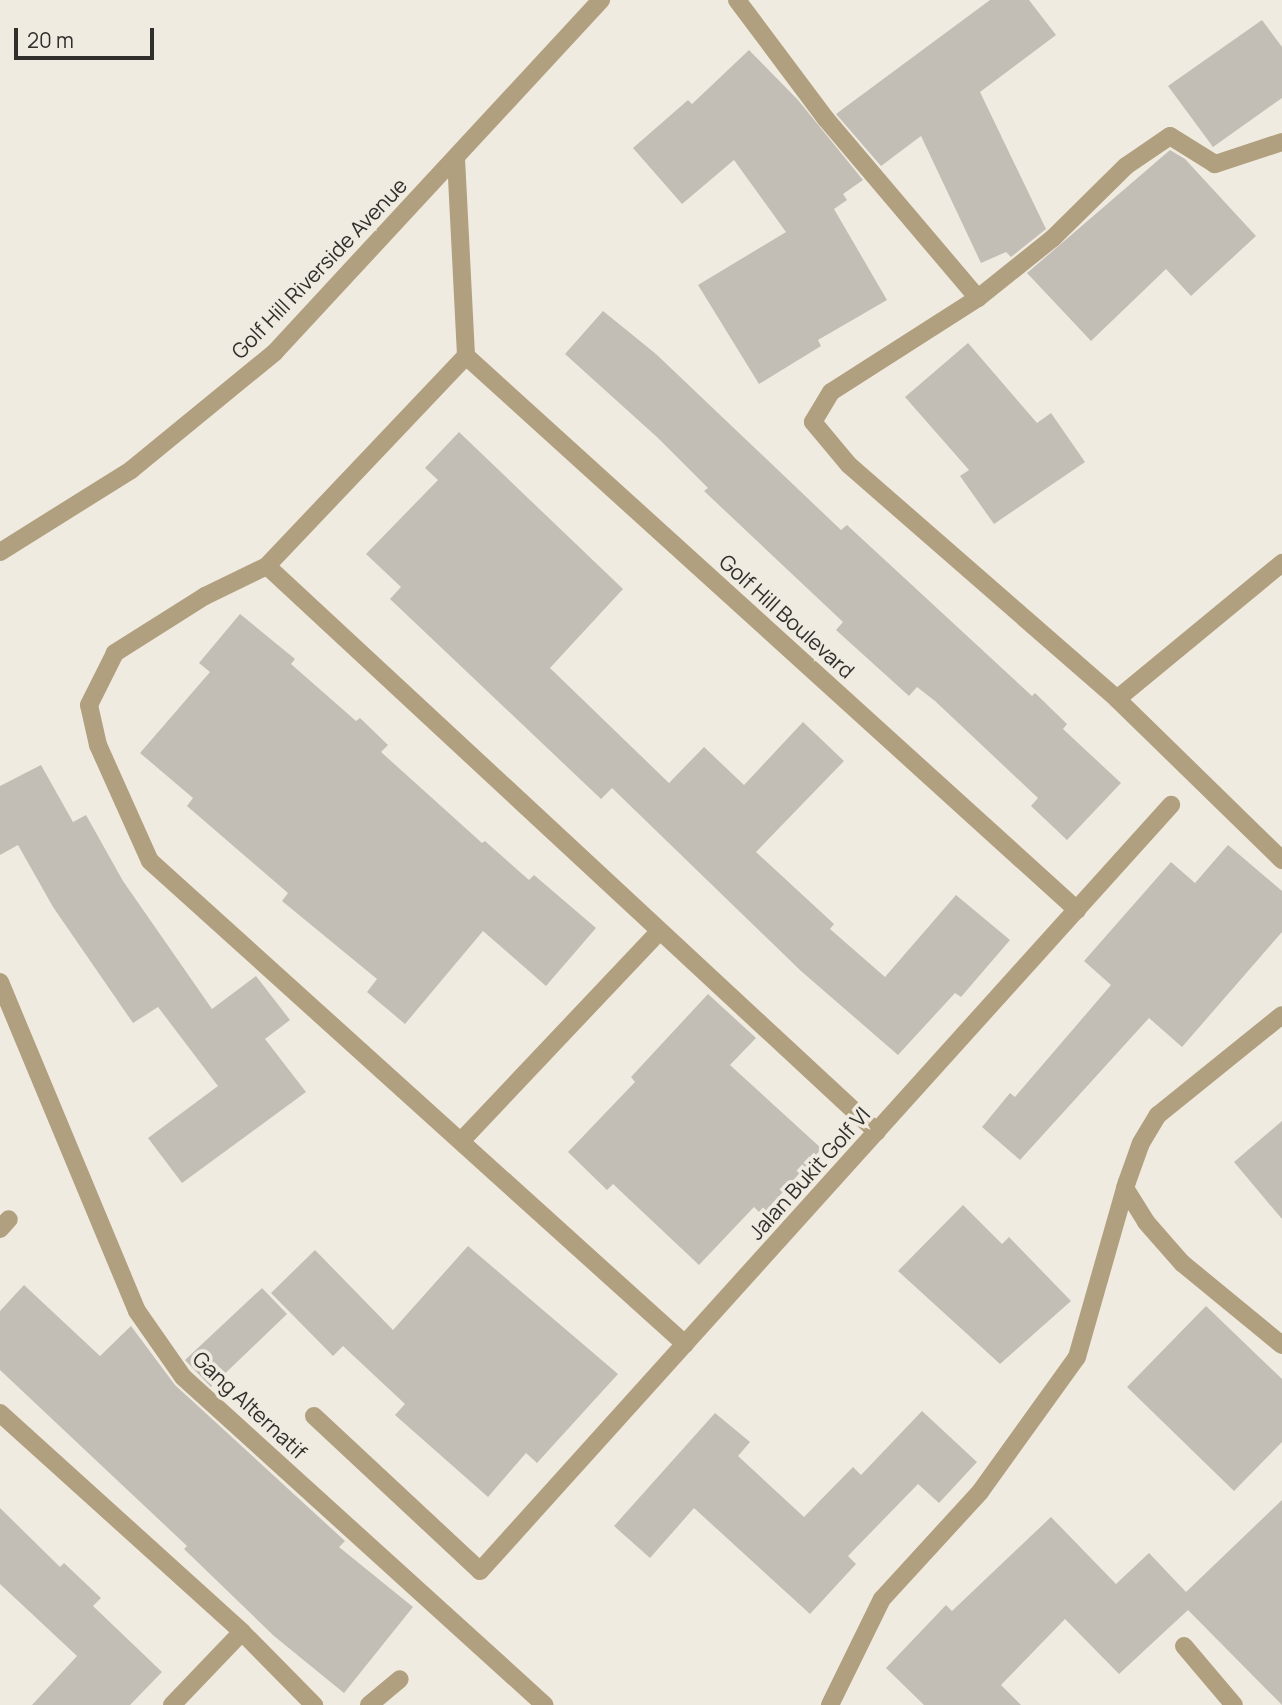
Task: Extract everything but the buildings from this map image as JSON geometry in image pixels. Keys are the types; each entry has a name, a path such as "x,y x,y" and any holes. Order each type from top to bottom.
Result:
{"street":[{"name":"Golf Hill Riverside Avenue","path":"0,552 131,470 265,360 601,0"},
{"path":"737,0 826,119 978,298"},
{"path":"1282,142 1216,164 1170,136 1126,166 1053,238 978,298 831,392 813,422 849,465 1116,699 1282,860"},
{"path":"456,158 466,356 267,566 205,596 115,653 89,705 97,745 150,861 463,1139 685,1344"},
{"name":"Golf Hill Boulevard","path":"466,356 1077,910"},
{"path":"1116,699 1282,563"},
{"path":"267,566 877,1132"},
{"name":"Jalan Bukit Golf VI","path":"314,1416 480,1571 1171,805"},
{"path":"463,1139 660,931"},
{"name":"Gang Alternatif","path":"0,982 137,1311 183,1377 545,1705"},
{"path":"830,1705 881,1599 980,1492 1077,1357 1125,1188 1141,1143 1158,1115 1282,1016"},
{"path":"1125,1188 1146,1222 1182,1263 1282,1345"},
{"path":"0,1413 242,1632 314,1705"},
{"path":"172,1705 242,1632"},
{"path":"1184,1646 1234,1705"},
{"path":"369,1705 400,1679"}]}
